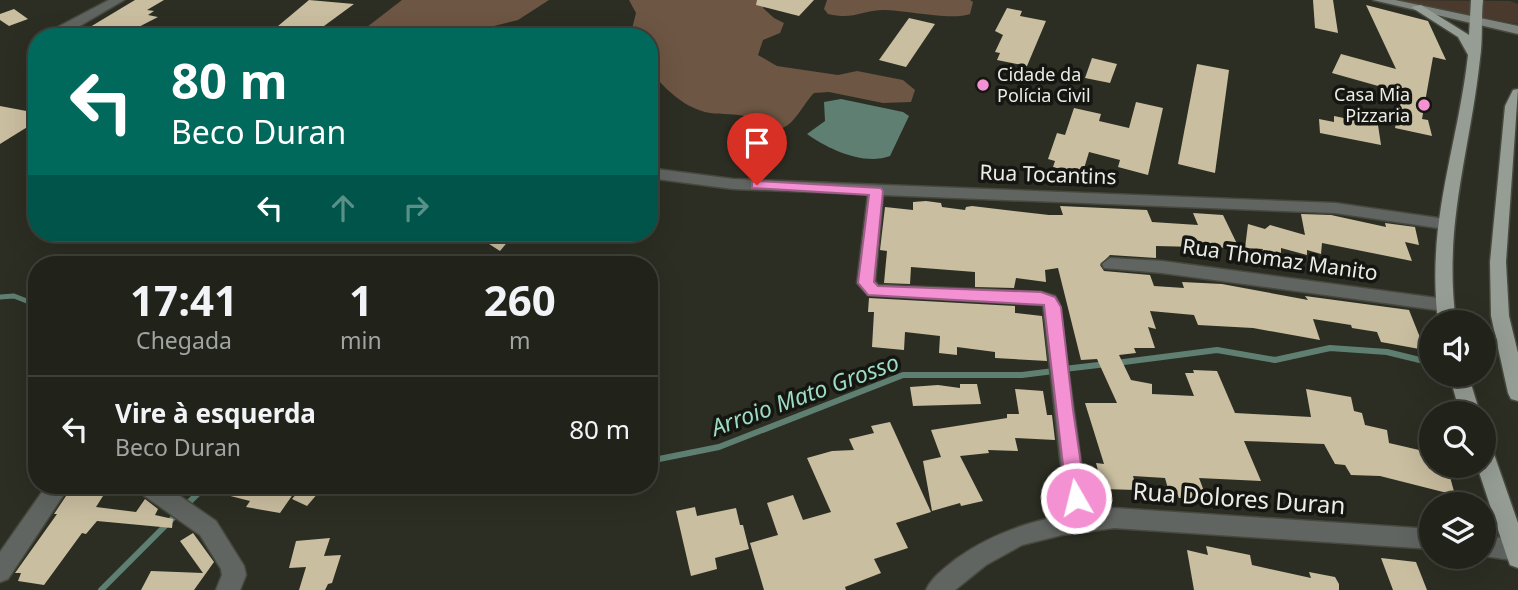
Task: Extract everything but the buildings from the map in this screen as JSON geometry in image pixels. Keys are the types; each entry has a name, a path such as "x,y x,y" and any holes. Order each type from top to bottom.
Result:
{"main road":[{"path":"1379,0 1518,30"},
{"path":"1446,310 1445,224 1474,56 1477,0"},
{"path":"1418,8 1463,35 1474,56"},
{"path":"1516,102 1498,262 1500,316 1518,393"},
{"path":"1492,478 1517,553"}],"street":[{"path":"66,28 118,0"},
{"name":"Rua Tocantins","path":"658,174 733,184 1335,208 1445,224"},
{"path":"876,191 866,283 869,288 874,291 1041,298 1049,301 1053,307 1078,522"},
{"name":"Rua Thomaz Manito","path":"1110,264 1162,267 1422,310"},
{"path":"0,571 53,494"},
{"path":"160,494 208,528 232,566 234,575 228,590"},
{"name":"Rua Dolores Duran","path":"938,590 979,554 1018,534 1114,518 1419,538"},
{"path":"1496,549 1517,553"}],"shaded area":[{"path":"402,0 549,0 518,20 486,28 366,28"},
{"path":"629,0 767,0 763,8 784,23 780,33 763,40 758,55 777,66 838,75 857,71 903,80 915,90 911,102 883,103 829,92 814,93 791,123 777,129 752,118 700,110 676,97 658,80 658,28 632,28 636,13"},
{"path":"827,0 973,2 970,14 962,16 882,10 844,16 828,14 824,9"},
{"path":"1392,0 1510,1 1518,4 1518,24"},
{"path":"841,99 903,112 909,116 890,156 880,159 858,157 836,150 807,134 825,121 824,102"}],"waterway":[{"name":"Arroio Mato Grosso","path":"0,297 14,296 28,301"},
{"name":"Arroio Mato Grosso","path":"1116,363 1217,350 1275,360 1330,348 1387,352 1419,360"},
{"name":"Arroio Mato Grosso","path":"1064,369 1107,364"},
{"name":"Arroio Mato Grosso","path":"658,459 719,447 903,375 1022,375 1054,371"},
{"path":"185,506 198,494"},
{"path":"101,590 178,513"}],"place":[{"name":"Cidade da Polícia Civil","path":"983,85"},
{"name":"Casa Mia Pizzaria","path":"1424,105"}],"route":[{"path":"757,185 876,191 866,283 874,291 1041,298 1049,301 1053,307 1063,410 1076,498"}]}
